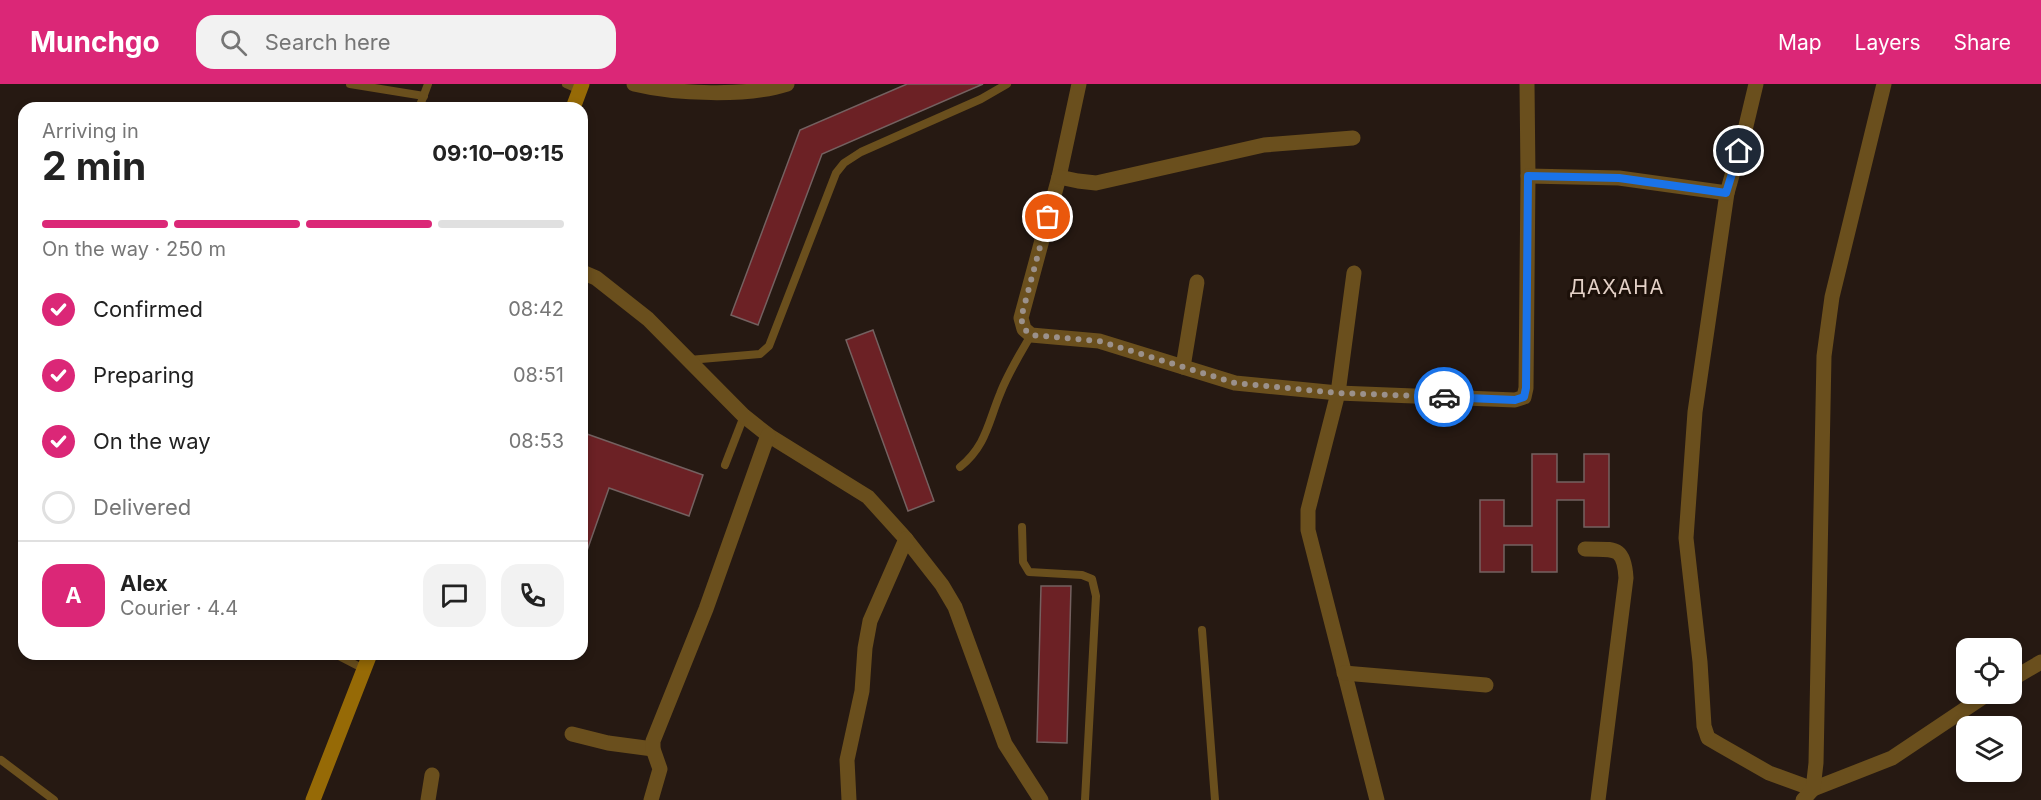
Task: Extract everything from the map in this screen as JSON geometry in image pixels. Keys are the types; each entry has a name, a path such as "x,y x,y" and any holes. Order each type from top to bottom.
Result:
{"main road":[{"path":"574,102 576,86"},
{"path":"313,800 368,660"}],"street":[{"path":"634,84 689,92 742,91 787,84"},
{"path":"1079,84 1059,177 1021,318 1024,329 1031,335 1099,341 1235,383 1338,393 1515,400 1524,397 1526,388 1527,84"},
{"path":"1756,84 1726,193 1695,412 1686,538 1700,662 1704,726 1708,738 1808,794"},
{"path":"1808,794 1816,763 1824,356 1832,297 1884,84"},
{"path":"1059,177 1078,182 1096,183 1264,145 1353,138"},
{"path":"1528,176 1619,178 1726,193"},
{"path":"1354,273 1338,393 1308,510 1308,530 1377,800"},
{"path":"588,275 596,278 648,319 744,416 768,435 868,496 906,539 942,585 955,607 1005,744 1041,800"},
{"path":"1183,367 1197,282"},
{"path":"651,800 660,769 653,749 653,741 706,609 768,435"},
{"path":"849,800 847,760 862,691 865,648 870,621 906,539"},
{"path":"1585,549 1612,550 1620,553 1625,561 1626,570 1598,800"},
{"path":"2022,673 2041,662"},
{"path":"1344,673 1486,685"},
{"path":"1808,794 1892,758 1973,704"},
{"path":"572,734 608,743 653,749"},
{"path":"428,800 432,775"}],"lane":[{"path":"350,84 424,96"},
{"path":"422,102 429,84"},
{"path":"689,360 760,354 769,346 821,207 836,172 844,163 861,152 981,99 1007,84"},
{"path":"960,467 982,444 1003,387 1031,335"},
{"path":"724,465 744,416"},
{"path":"1022,527 1023,562 1029,573 1082,575 1092,579 1096,596 1085,800"},
{"path":"1202,630 1215,800"},
{"path":"347,660 364,669"},
{"path":"0,760 54,800"}],"building":[{"path":"907,84 983,84 822,154 758,325 731,315 800,130"},
{"path":"873,330 934,501 908,511 846,340"},
{"path":"588,434 703,475 689,516 609,488 588,548"},
{"path":"1532,454 1557,454 1557,482 1584,482 1584,454 1609,454 1609,527 1584,527 1584,500 1557,500 1557,572 1532,572 1532,545 1504,545 1504,572 1480,572 1480,500 1504,500 1504,526 1532,526"},
{"path":"1041,586 1071,586 1067,743 1037,742"}],"way so far":[{"path":"1048,217 1021,318 1024,329 1031,335 1099,341 1235,383 1338,393 1444,397"}],"district":[{"name":"ДАҲАНА","path":"1617,287"}],"route":[{"path":"1444,397 1515,400 1524,397 1526,388 1528,176 1619,178 1726,193 1739,151"}]}
